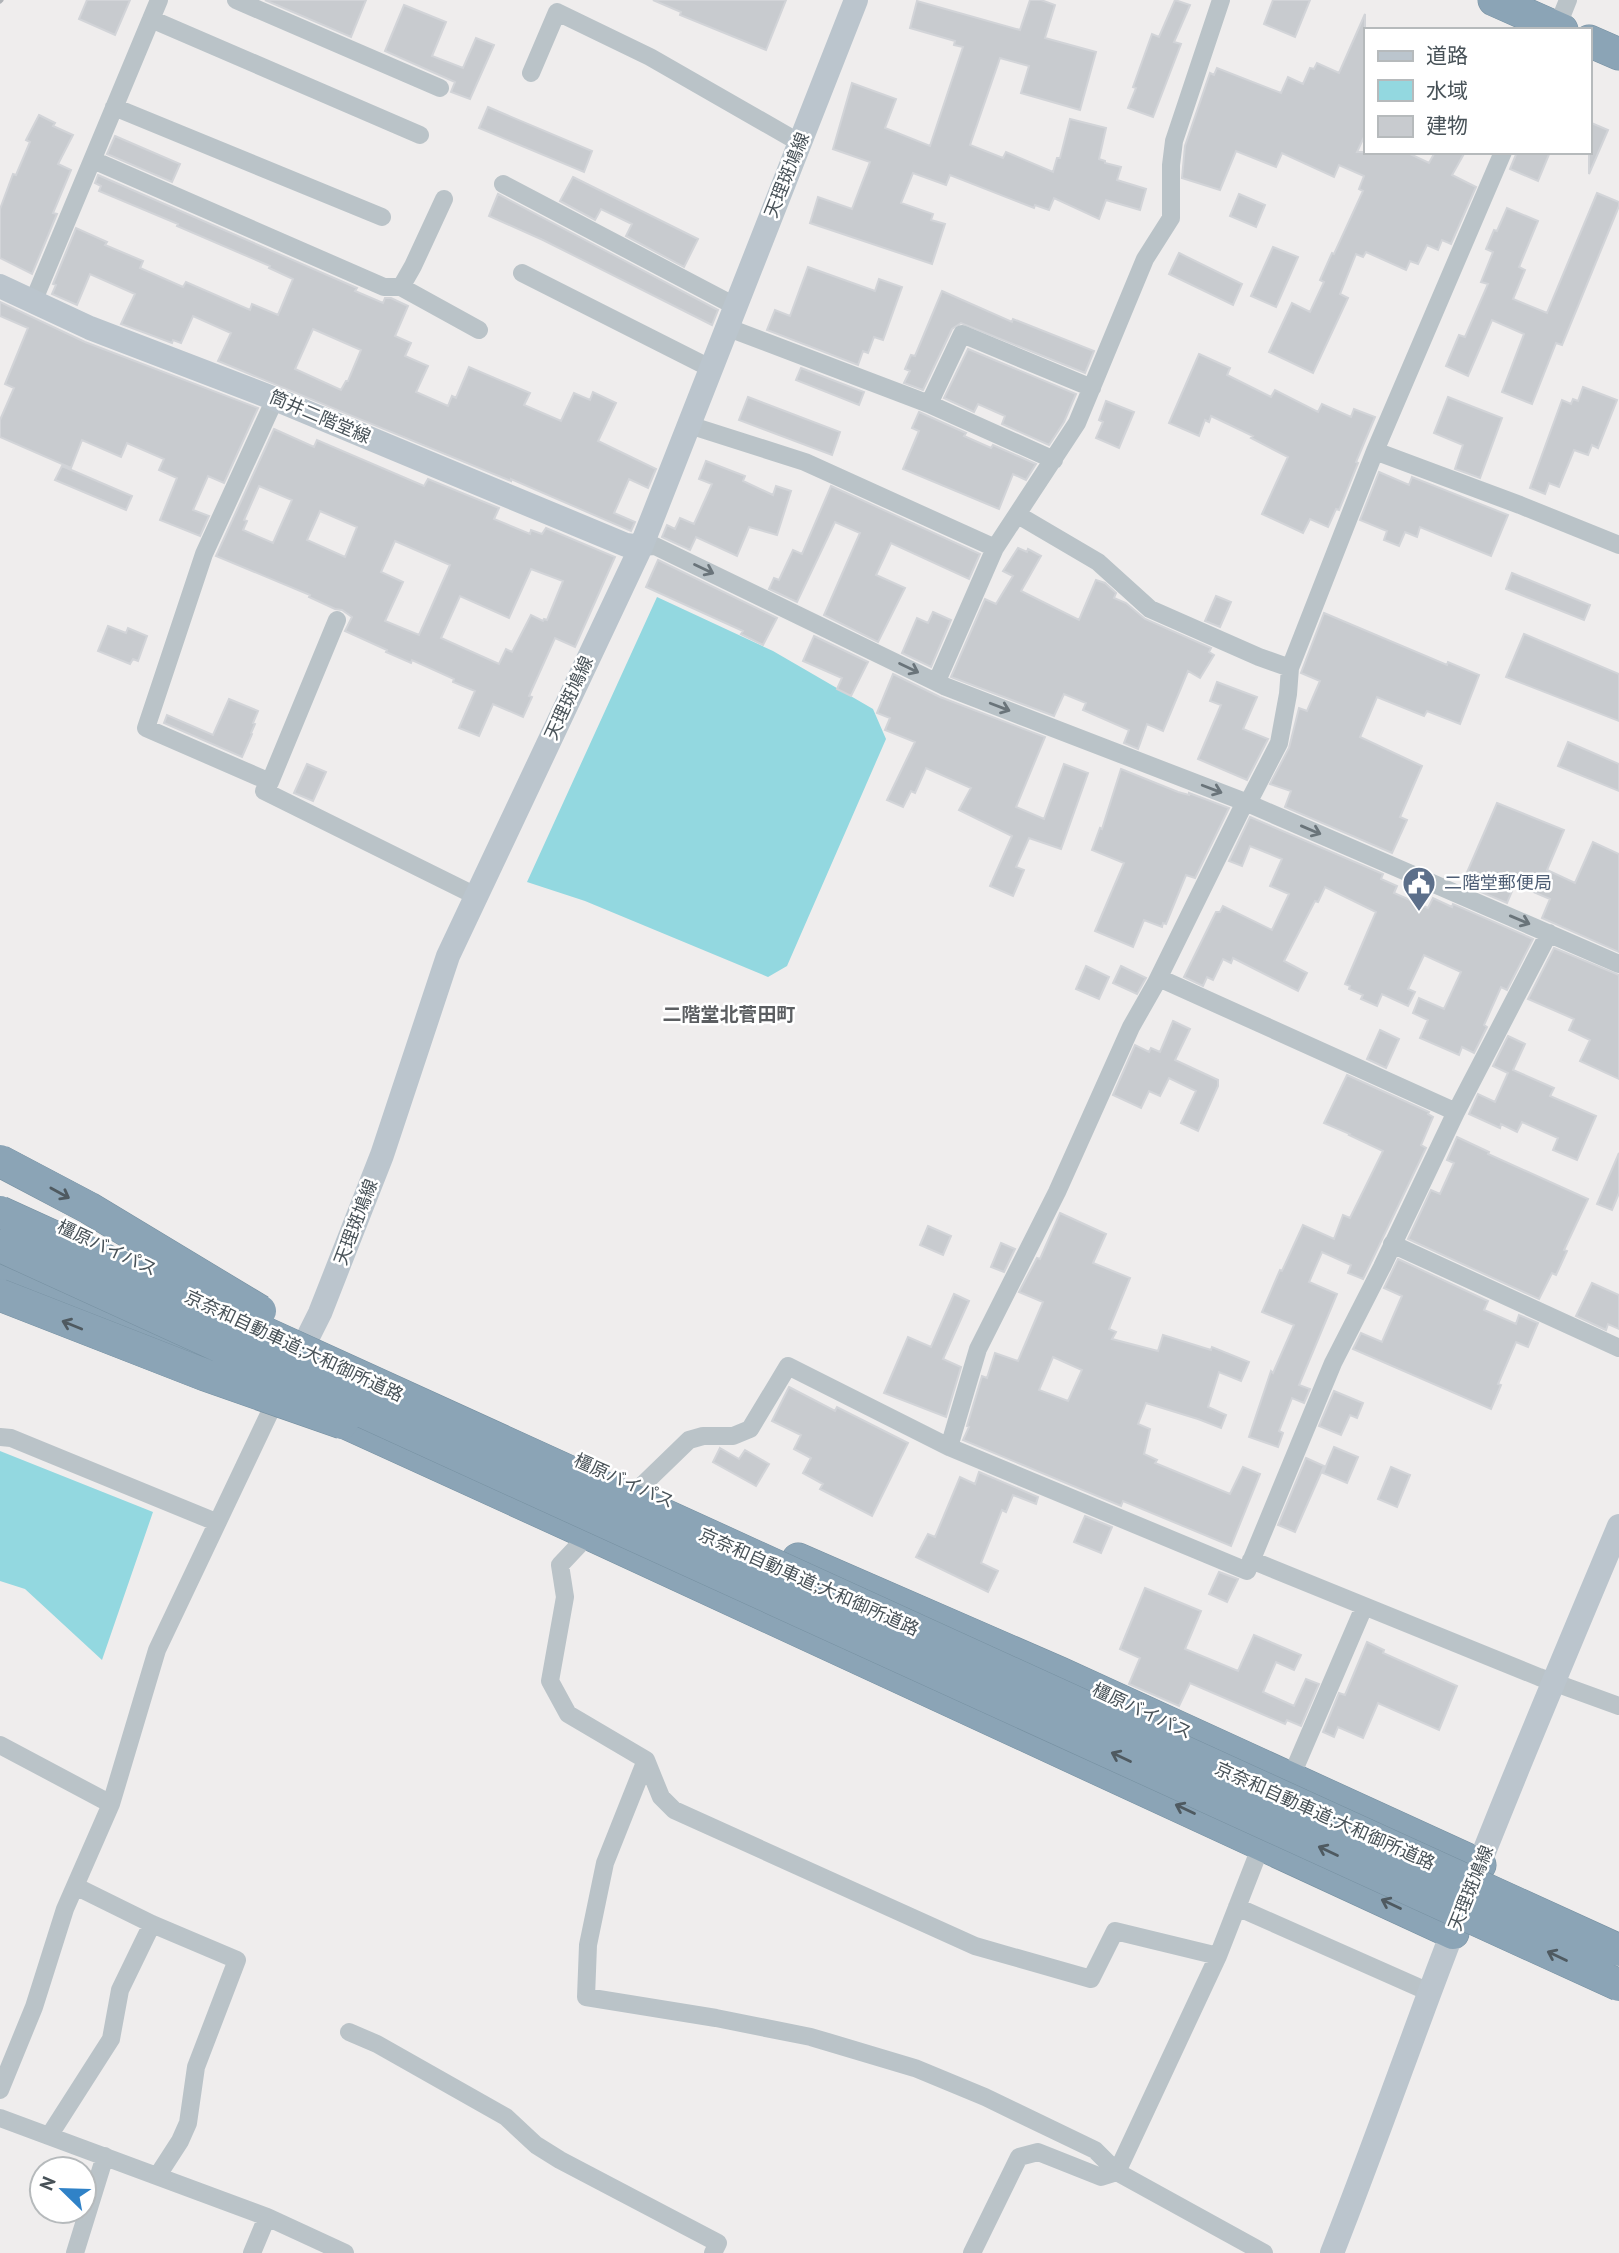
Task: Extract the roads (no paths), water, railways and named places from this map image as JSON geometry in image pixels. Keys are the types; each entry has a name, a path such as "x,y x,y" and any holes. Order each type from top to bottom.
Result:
{"highway":[{"path":"1494,0 1561,22"},
{"path":"1591,42 1619,54"},
{"path":"0,1161 89,1208 284,1325 702,1533"},
{"name":"橿原バイパス","path":"0,1196 307,1342 1060,1674 1480,1865"},
{"name":"京奈和自動車道;大和御所道路","path":"0,1212 1619,1950"},
{"name":"京奈和自動車道;大和御所道路","path":"0,1246 1619,1985"},
{"path":"0,1267 589,1534 1453,1933"},
{"path":"0,1295 205,1375 529,1488"}],"main road":[{"name":"天理斑鳩線","path":"279,1393 320,1313 382,1155 448,956 641,547 856,0"},
{"name":"筒井二階堂線","path":"0,286 90,327 275,398 626,545 641,547"},
{"name":"天理斑鳩線","path":"1332,2253 1377,2140 1429,1992 1619,1526"}],"street":[{"path":"33,302 159,0"},
{"path":"236,0 440,88"},
{"path":"937,681 995,548 1077,423 1145,259 1171,218 1171,164 1174,141 1221,0"},
{"path":"531,73 557,12 649,57 800,143"},
{"path":"151,19 420,135"},
{"path":"114,107 382,217"},
{"path":"949,1447 978,1349 1057,1192 1131,1027 1159,978 1279,743 1290,668 1375,451 1502,154"},
{"path":"93,160 384,287 401,287 479,330"},
{"path":"503,184 731,316 1054,460"},
{"path":"401,287 444,199"},
{"path":"522,273 710,368"},
{"path":"929,404 961,334 1092,388"},
{"path":"270,782 146,728 204,554 275,398"},
{"path":"689,425 805,462 995,548"},
{"path":"1375,451 1619,545"},
{"path":"1018,515 1098,562 1150,609 1290,668"},
{"path":"641,547 655,545 937,681 1247,802 1619,964"},
{"path":"337,620 264,791 476,896"},
{"path":"1218,1956 1115,1931 1091,1979 975,1946 674,1810 661,1797 646,1760 568,1714 550,1681 565,1597 560,1565 689,1440 703,1436 733,1437 750,1429 788,1367 949,1447 1247,1571 1333,1363 1456,1112 1549,933"},
{"path":"1159,978 1456,1112"},
{"path":"1392,1244 1619,1348"},
{"path":"0,2090 34,2007 65,1909 111,1804 157,1650 279,1393"},
{"path":"0,1437 11,1438 216,1522"},
{"path":"1251,1560 1553,1683 1619,1706"},
{"path":"972,2253 1019,2157 1038,2152 1101,2177 1117,2172 1218,1956 1261,1844 1364,1607"},
{"path":"0,1745 111,1804"},
{"path":"646,1760 605,1863 588,1945 586,1997 811,2037 915,2068 985,2097 1095,2150 1117,2172 1264,2253"},
{"path":"76,1886 152,1924 237,1960 196,2067 188,2123 158,2175"},
{"path":"1237,1907 1429,1992"},
{"path":"49,2136 111,2039 120,1990 152,1924"},
{"path":"349,2032 377,2044 506,2118 536,2145 560,2160 718,2243 713,2253"},
{"path":"0,2118 267,2217 345,2253"},
{"path":"75,2253 105,2156"},
{"path":"253,2253 267,2217"}],"water":[{"path":"657,597 773,651 873,709 886,739 787,966 768,977 585,901 527,882"},
{"path":"0,1451 153,1512 102,1660 25,1589 0,1581"}],"place":[{"name":"二階堂郵便局","path":"1419,913"}],"district":[{"name":"二階堂北菅田町","path":"729,1014"}]}
